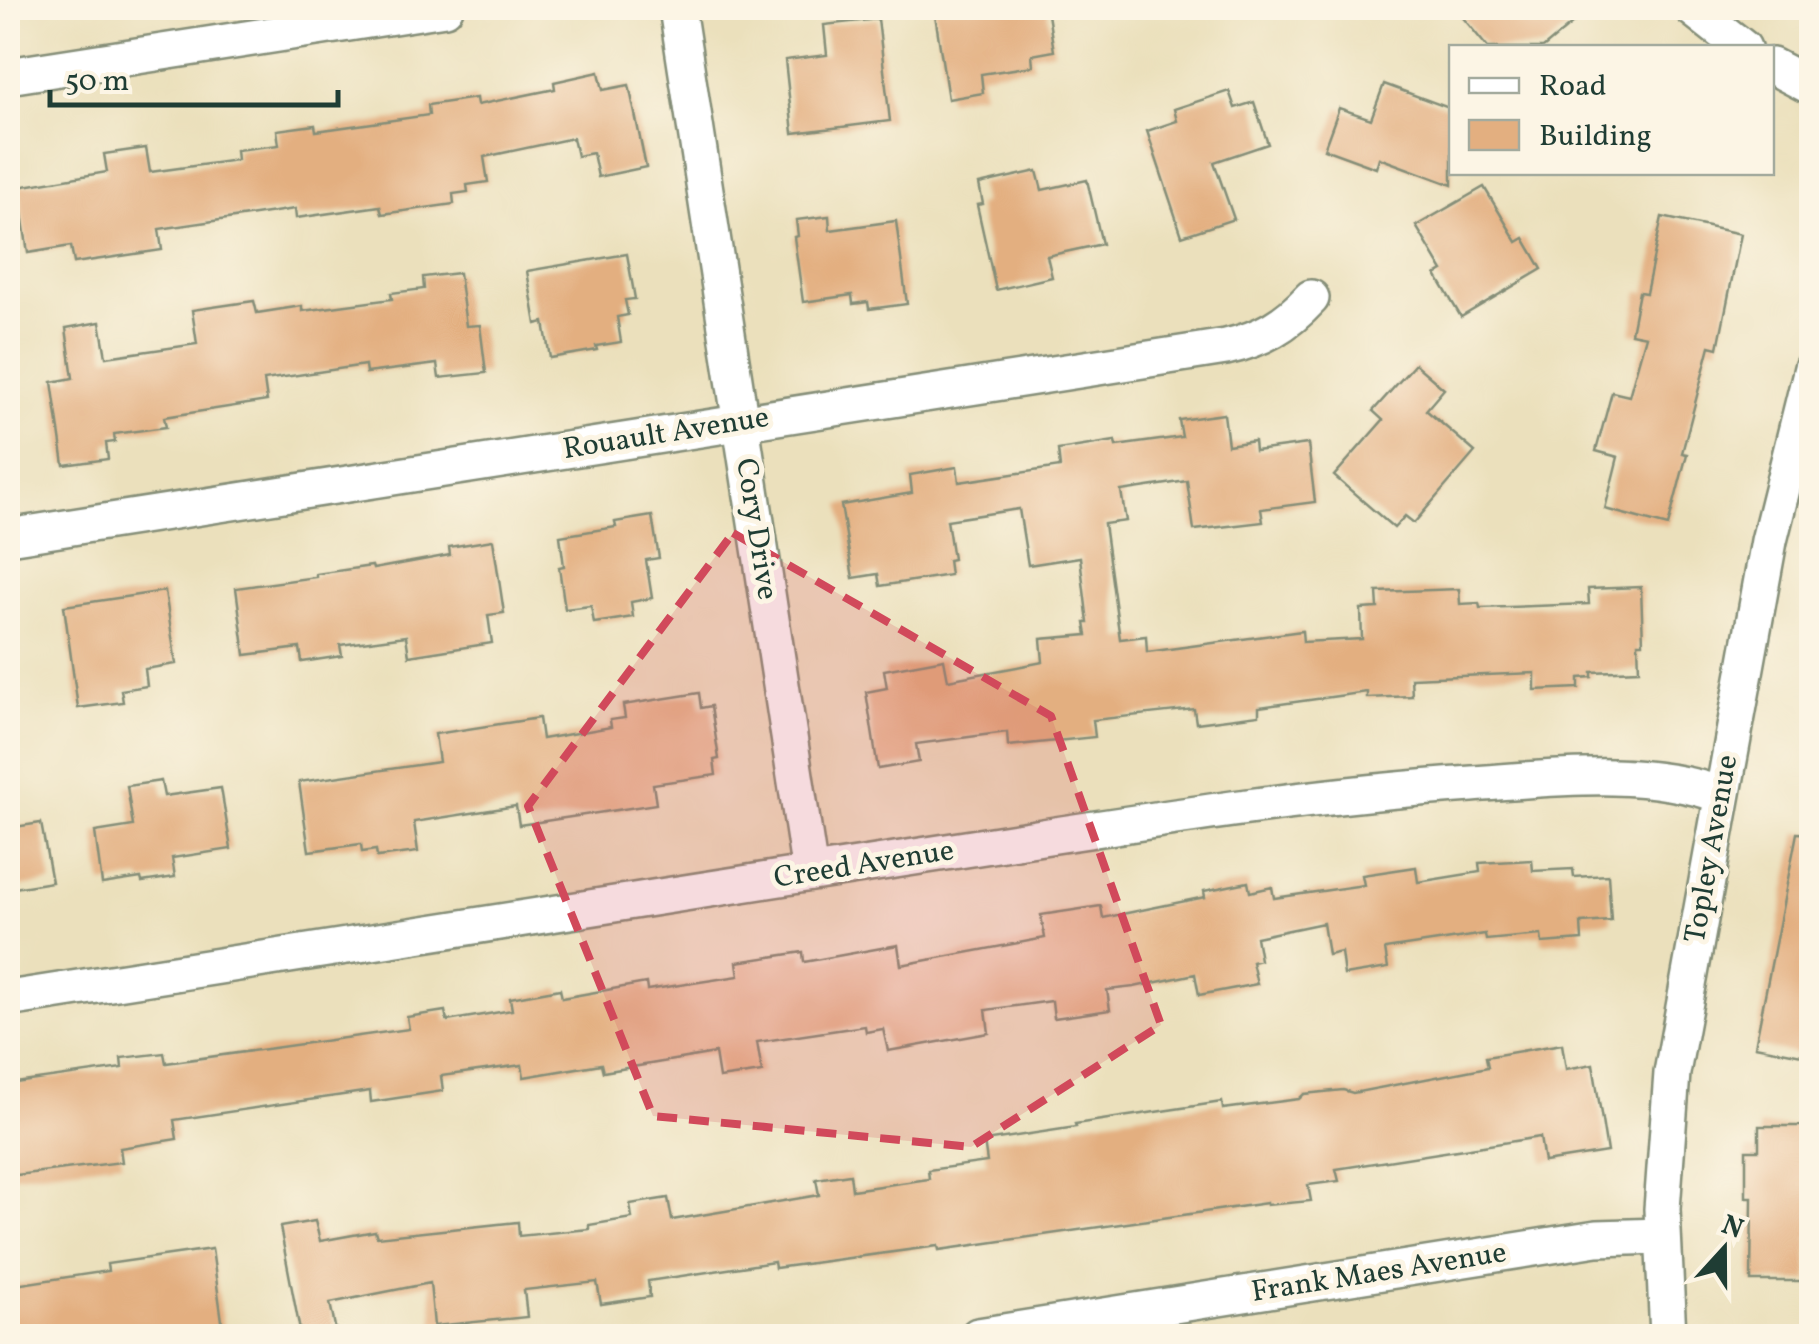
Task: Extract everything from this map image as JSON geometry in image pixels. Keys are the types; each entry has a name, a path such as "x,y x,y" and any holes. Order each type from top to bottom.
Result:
{"street":[{"path":"8,76 445,8"},
{"name":"Cory Drive","path":"677,8 810,873"},
{"path":"1692,8 1739,45"},
{"path":"1774,67 1812,86"},
{"name":"Rouault Avenue","path":"8,537 1244,343 1280,326 1311,298"},
{"name":"Topley Avenue","path":"1668,1336 1662,1236 1672,1073 1769,541 1812,368"},
{"name":"Creed Avenue","path":"8,998 1256,805 1444,786 1620,776 1674,782 1722,795"},
{"name":"Frank Maes Avenue","path":"978,1336 1597,1238 1662,1236"}],"highlighted area":[{"path":"733,533 1051,716 1161,1025 971,1147 653,1116 528,806"}],"building":[{"path":"934,8 1047,8 1054,51 1032,55 1033,66 981,74 983,93 948,99"},
{"path":"1455,8 1591,8 1547,45 1486,45"},
{"path":"878,19 890,121 793,133 785,60 827,55 824,25"},
{"path":"599,72 603,90 629,85 646,167 598,177 593,153 577,156 573,138 484,157 488,182 467,185 468,192 453,194 454,204 382,214 380,206 296,218 295,209 159,229 162,250 74,263 71,246 28,253 18,187 107,172 104,154 146,148 150,172 237,160 236,150 279,145 277,130 315,125 316,131 429,115 428,105 476,98 477,105 555,89 554,82"},
{"path":"1384,84 1449,108 1452,185 1379,158 1376,168 1324,149 1339,108 1371,119"},
{"path":"1229,91 1235,108 1254,102 1268,144 1214,162 1234,219 1182,236 1147,131 1177,121 1174,109"},
{"path":"1037,171 1042,190 1087,180 1102,244 1047,256 1052,277 996,290 977,205 983,204 979,184"},
{"path":"1484,187 1517,242 1524,238 1542,269 1461,317 1436,275 1443,271 1416,226"},
{"path":"829,216 830,230 896,221 907,304 869,309 868,302 853,304 852,295 803,302 794,237 798,236 796,220"},
{"path":"1662,217 1741,234 1718,348 1710,346 1668,526 1605,509 1618,457 1596,451 1612,392 1629,396 1646,336 1631,333 1639,292 1646,293"},
{"path":"627,254 635,299 625,300 628,315 617,317 621,342 550,358 544,322 536,324 527,271"},
{"path":"459,273 466,326 480,325 486,373 439,378 437,364 366,373 365,365 264,380 267,401 164,417 166,427 114,434 115,442 106,443 108,459 64,465 52,382 73,378 66,328 100,322 106,357 197,344 192,310 254,301 257,313 302,306 302,311 392,299 391,293 424,289 423,277"},
{"path":"1415,364 1444,389 1426,410 1475,452 1414,523 1405,516 1394,528 1334,476 1383,420 1373,411"},
{"path":"1224,414 1228,445 1254,441 1255,451 1308,444 1315,502 1261,509 1263,522 1194,530 1187,481 1121,491 1126,521 1104,524 1120,639 1146,636 1147,652 1302,631 1303,642 1362,639 1361,609 1378,608 1377,592 1459,589 1460,604 1479,603 1480,608 1589,604 1588,589 1641,587 1643,643 1638,643 1639,670 1592,672 1592,677 1579,678 1579,688 1535,690 1535,673 1411,678 1412,696 1367,698 1367,692 1259,707 1259,715 1196,723 1194,709 1093,720 1095,737 1008,746 1007,732 916,744 919,762 878,769 866,692 887,688 884,670 944,659 948,680 1043,662 1041,639 1087,635 1080,557 1028,565 1019,509 947,520 953,559 948,560 950,575 880,586 878,574 853,578 841,505 912,493 910,475 957,467 959,482 1060,467 1058,450 1115,441 1116,446 1182,437 1179,420"},
{"path":"652,516 659,558 646,560 652,598 631,602 633,617 594,623 591,606 565,609 559,567 564,566 560,536 616,527 615,522"},
{"path":"493,540 504,613 488,615 492,643 409,656 406,636 340,645 342,656 302,662 300,648 245,655 236,588 450,555 449,547"},
{"path":"165,591 176,664 145,669 147,686 121,690 123,702 78,708 64,606"},
{"path":"699,693 701,708 711,706 719,759 714,760 716,775 653,784 656,804 519,825 516,806 414,822 418,852 377,857 376,850 362,852 361,844 309,851 299,782 439,762 435,734 539,718 542,739 611,727 610,720 625,718 623,705"},
{"path":"161,781 164,796 221,788 231,849 172,858 175,877 102,884 95,832 133,826 127,786"},
{"path":"41,823 52,882 8,889 8,828"},
{"path":"1797,833 1812,834 1812,1057 1755,1046"},
{"path":"1532,860 1533,871 1573,869 1574,877 1608,875 1611,921 1581,923 1582,940 1542,943 1541,935 1486,940 1485,934 1385,949 1388,968 1344,975 1341,952 1328,955 1323,923 1256,937 1260,960 1252,962 1257,984 1199,995 1195,974 1107,990 1110,1010 1054,1018 1052,1001 986,1010 989,1033 888,1051 883,1029 866,1032 865,1026 757,1042 762,1072 719,1078 715,1053 603,1072 601,1064 524,1077 522,1065 441,1076 443,1091 371,1102 370,1091 174,1120 177,1139 120,1148 122,1162 8,1176 8,1084 122,1068 121,1058 164,1053 166,1063 409,1029 407,1017 445,1011 447,1021 512,1010 510,998 560,989 562,998 646,983 647,990 739,976 737,962 803,952 804,962 898,945 901,965 1045,938 1041,915 1101,906 1103,918 1205,897 1204,891 1248,882 1250,892 1272,887 1274,898 1364,885 1362,875 1416,867 1418,882 1480,872 1479,863"},
{"path":"1562,1044 1566,1069 1593,1064 1607,1152 1544,1162 1540,1137 1336,1169 1339,1181 1308,1185 1311,1201 1267,1203 939,1250 938,1246 775,1268 774,1262 648,1281 650,1297 601,1304 597,1282 524,1290 527,1317 434,1326 430,1283 330,1303 337,1336 301,1336 280,1227 315,1221 320,1241 375,1231 377,1237 518,1222 519,1236 589,1229 589,1225 632,1218 630,1204 668,1198 672,1220 819,1195 816,1179 850,1174 852,1190 929,1179 928,1170 987,1162 984,1141 1222,1102 1223,1109 1299,1099 1304,1094 1343,1090 1353,1093 1488,1067 1486,1057"},
{"path":"1759,1126 1810,1126 1812,1237 1808,1237 1808,1281 1751,1281 1752,1197 1746,1197 1746,1150 1759,1150"},
{"path":"212,1249 223,1328 208,1330 209,1336 8,1336 8,1286 108,1271 107,1264"}]}
